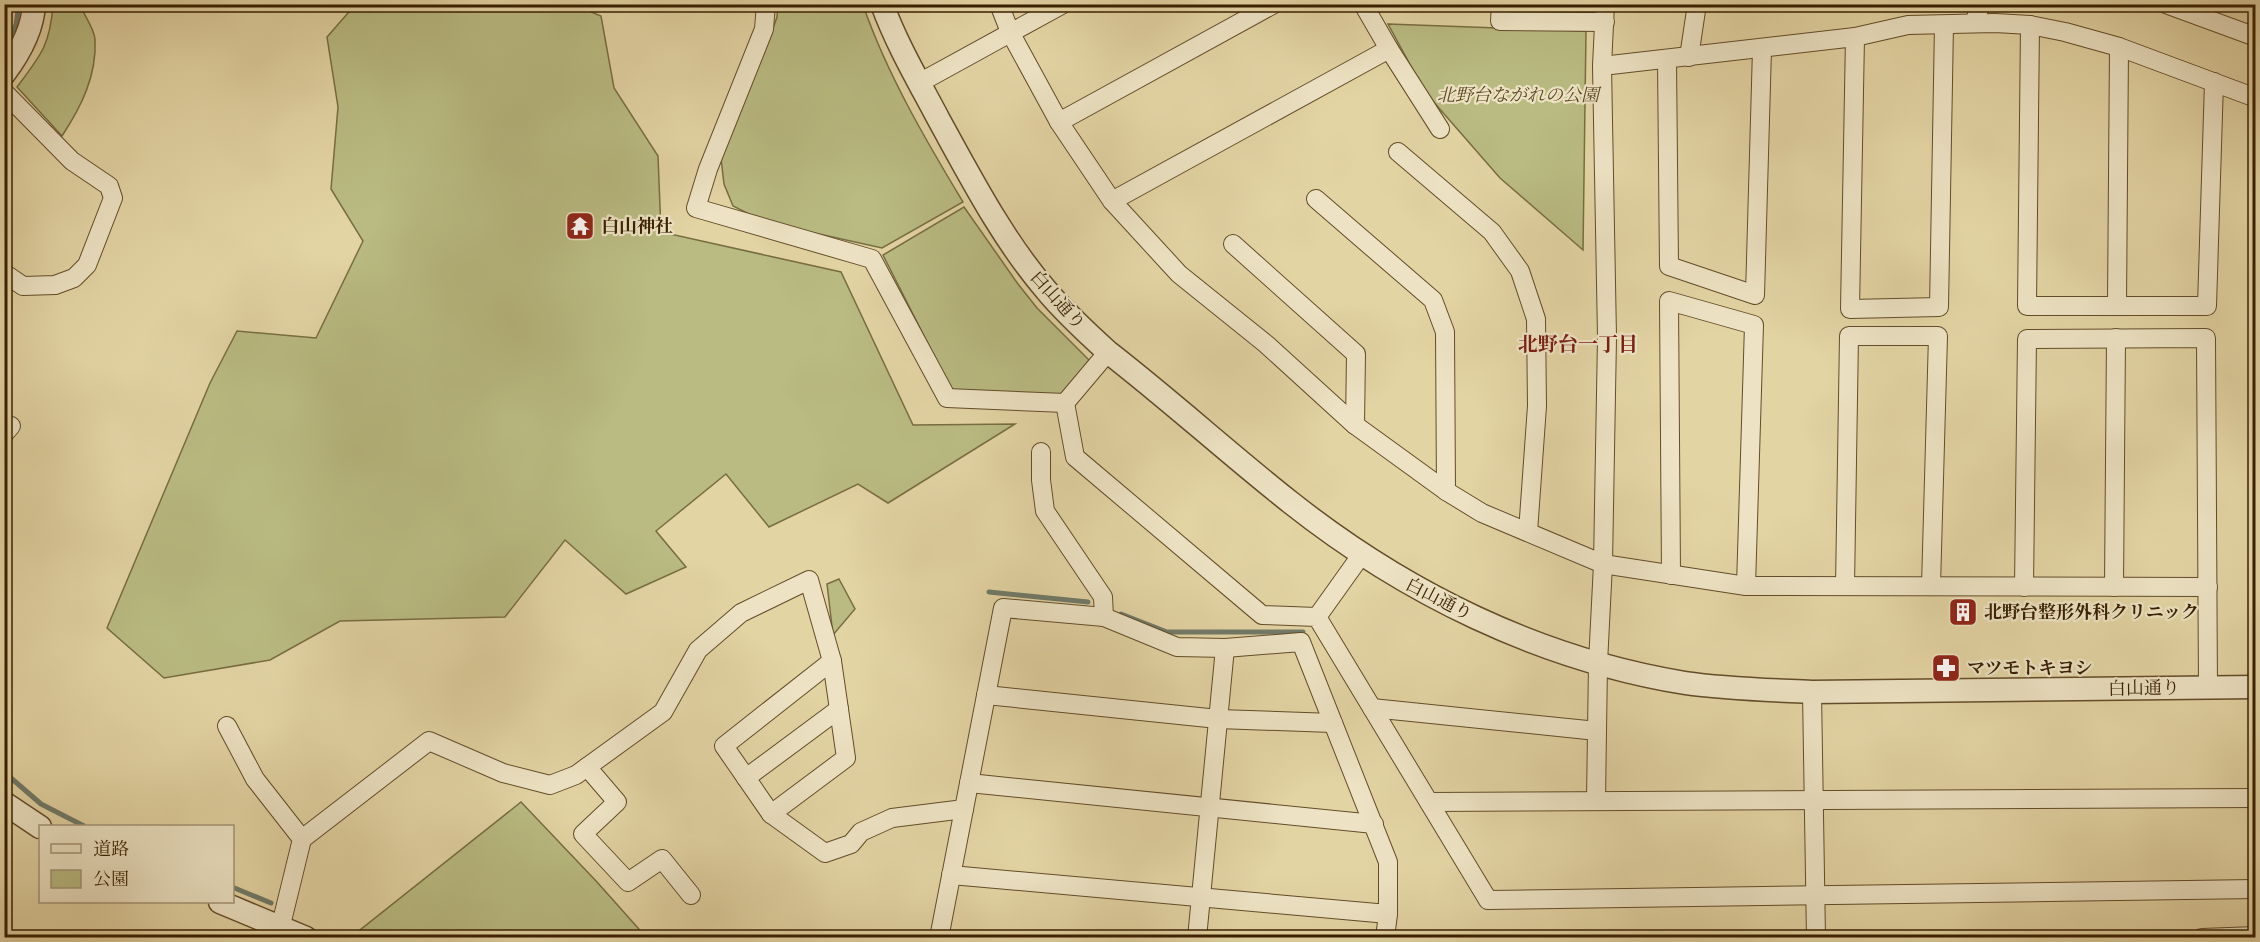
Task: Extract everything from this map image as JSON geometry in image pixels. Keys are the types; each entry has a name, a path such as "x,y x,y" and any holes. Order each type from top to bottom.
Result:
{"street":[{"path":"4,74 20,50 33,15 34,4"},
{"path":"766,4 764,29 708,169 696,208 872,259 948,398 1065,403"},
{"name":"白山通り","path":"882,4 893,32 919,83 1009,241 1046,290 1085,332 1290,502 1398,578 1481,621 1524,639 1598,663 1686,682 1742,689 1812,692 2255,687"},
{"path":"999,4 1010,32 1059,122 1112,201 1179,273 1266,344 1355,425 1446,491 1482,513 1603,564 1746,586 2208,587"},
{"path":"919,83 1063,4"},
{"path":"1059,122 1274,4"},
{"path":"1363,4 1440,129"},
{"path":"1501,4 1500,21 1605,13 1602,66 1607,337 1596,801"},
{"path":"1689,57 1697,4"},
{"path":"1974,23 1981,4"},
{"path":"2166,4 2187,8 2256,37"},
{"path":"1602,66 1855,37 1908,25 1974,23 2030,25 2119,47 2256,98"},
{"path":"1855,37 1850,309 1939,307 1944,25"},
{"path":"2030,25 2027,306 2207,306 2214,82"},
{"path":"2116,306 2119,47"},
{"path":"1667,60 1669,266 1755,295 1762,48"},
{"path":"1112,201 1389,49"},
{"path":"4,92 72,160 109,186 113,198 87,265 74,278 56,285 23,286 4,273"},
{"path":"1398,152 1492,232 1520,271 1536,319 1537,406 1528,532"},
{"path":"1316,199 1433,300 1445,332 1446,491"},
{"path":"1233,243 1356,354 1355,425"},
{"path":"1671,575 1669,301 1754,326 1746,586"},
{"path":"1845,586 1849,336 1938,336 1931,586"},
{"path":"2114,587 2116,338"},
{"path":"2024,587 2027,339 2206,338 2208,688"},
{"path":"1065,403 1108,352"},
{"path":"1065,403 1075,458 1262,615 1317,617"},
{"path":"1041,452 1041,480 1045,511 1102,597 1104,617"},
{"path":"1317,617 1362,554"},
{"path":"281,925 302,839 429,741 503,772 550,785 576,775 663,712 698,650 741,613 809,580 832,661 846,758 771,814"},
{"path":"939,938 1003,608 1104,617 1177,647 1225,648 1301,642 1389,862 1385,938"},
{"path":"1317,617 1488,900 2256,889"},
{"path":"1197,938 1225,648"},
{"path":"832,661 724,746 771,814 825,853 851,844 861,832 892,818 964,809"},
{"path":"2255,687 2256,696"},
{"path":"1812,692 1816,938"},
{"path":"986,695 1218,719 1333,723"},
{"path":"1372,708 1597,731"},
{"path":"746,778 839,709"},
{"path":"227,726 255,779 302,839"},
{"path":"587,767 617,802 583,834 628,882 662,859 691,895"},
{"path":"969,783 1374,824"},
{"path":"1429,802 2256,798"},
{"path":"4,803 39,826"},
{"path":"951,875 1388,914"},
{"path":"223,903 281,925 306,938"},
{"path":"2202,938 2256,936"}],"green space":[{"path":"572,4 601,16 614,88 658,156 661,232 841,272 913,425 1015,424 888,503 858,484 769,527 726,474 656,531 686,567 626,594 565,540 505,617 340,621 270,660 164,678 107,628 210,383 237,331 316,338 363,241 331,189 338,107 327,37 355,5"},
{"path":"53,5 80,5 95,39 93,66 86,90 62,136 17,87 47,40"},
{"path":"778,5 863,5 895,81 963,202 882,248 765,222 733,206 724,184 721,158 768,42 777,17"},
{"name":"北野台ながれの公園","path":"1388,24 1586,31 1583,250 1500,178 1425,92"},
{"path":"964,207 1037,308 1089,360 1064,396 952,391 883,255"},
{"path":"839,579 855,609 833,635 827,584"},
{"path":"521,802 646,937 357,937 355,934"}],"waterway":[{"path":"7,41 16,25 19,4"},
{"path":"989,592 1088,602"},
{"path":"1121,614 1167,632 1303,632"},
{"path":"4,772 41,804 82,825"},
{"path":"234,888 271,903"}],"place":[{"name":"白山神社","path":"580,226"},
{"name":"北野台整形外科クリニック","path":"1963,612"},
{"name":"マツモトキヨシ","path":"1946,668"}],"district":[{"name":"北野台一丁目","path":"1578,344"}]}
